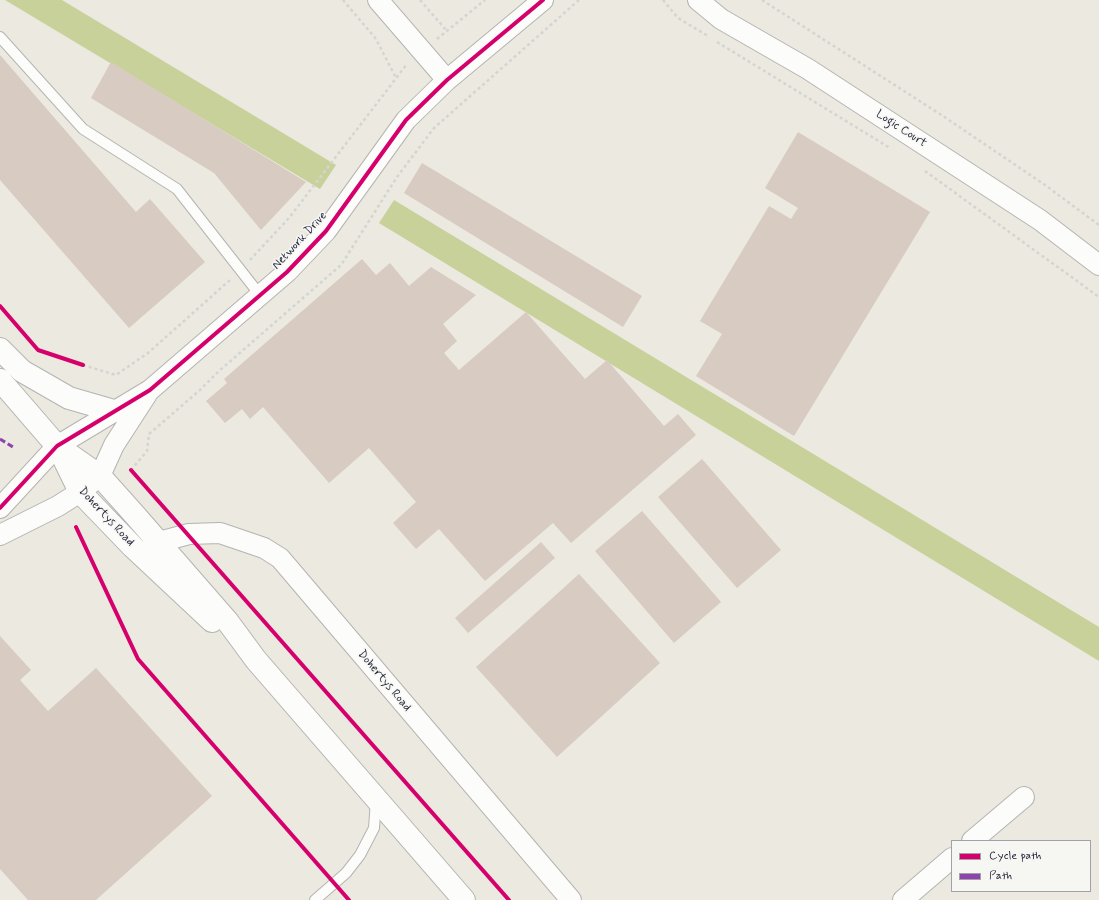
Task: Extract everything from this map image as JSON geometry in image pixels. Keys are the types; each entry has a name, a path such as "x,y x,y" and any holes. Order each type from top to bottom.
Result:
{"main road":[{"path":"0,349 22,371 69,398 114,411"},
{"name":"Dohertys Road","path":"0,380 57,446 80,492 178,591 256,660"},
{"name":"Dohertys Road","path":"57,446 100,476 228,622 256,660 464,900"}],"street":[{"path":"378,0 447,80"},
{"name":"Network Drive","path":"0,508 57,446 150,390 287,272 326,231 406,120 447,80 543,0"},
{"name":"Logic Court","path":"698,0 720,19 808,69 1040,220 1099,265"},
{"name":"Network Drive","path":"100,476 114,445 150,390"},
{"path":"0,535 80,492 100,476"},
{"name":"Dohertys Road","path":"159,542 189,534 220,533 264,548 280,558 571,900"},
{"path":"973,840 1024,797"},
{"path":"903,900 951,859"}],"lane":[{"path":"0,37 83,129 177,189 260,295"},
{"path":"315,900 346,873 360,855 374,828 376,798"}],"path":[{"path":"343,0 376,39 396,78"},
{"path":"420,0 447,31"},
{"path":"75,362 116,375 148,353 241,270 289,218 396,78 421,50 485,0"},
{"path":"663,0 678,18 890,148"},
{"path":"762,0 943,116 1045,185 1099,225"},
{"path":"923,170 1099,297"},
{"path":"131,470 136,476"}],"green space":[{"path":"5,0 62,0 336,165 320,189"},
{"path":"394,200 1099,627 1099,661 379,223"}],"building":[{"path":"0,55 136,212 150,199 205,262 129,328 0,180"},
{"path":"111,62 306,182 261,230 214,173 91,98"},
{"path":"798,132 930,212 794,436 696,376 722,334 700,321 769,206 791,219 798,208 765,188"},
{"path":"422,163 642,296 623,327 404,193"},
{"path":"362,259 376,275 390,263 409,286 431,267 476,295 443,324 457,341 444,353 459,370 526,312 585,379 607,360 664,426 678,414 696,435 571,543 553,523 485,581 439,529 416,549 393,523 416,502 369,448 329,483 263,407 250,419 242,409 225,423 206,401 227,383 224,379"},
{"path":"702,459 781,550 737,588 658,497"},
{"path":"642,511 721,602 674,643 595,551"},
{"path":"541,542 555,558 468,633 455,618"},
{"path":"579,574 660,663 557,757 476,667"},
{"path":"0,636 31,670 20,680 48,711 96,668 212,796 96,900 28,900 0,869"}],"marked path":[{"path":"0,439 13,447"}],"cycle path":[{"path":"0,508 57,446 150,390 287,272 326,231 406,120 447,80 543,0"},
{"path":"0,306 38,350 83,365"},
{"path":"131,470 509,900"},
{"path":"76,527 138,659 349,900"}]}
